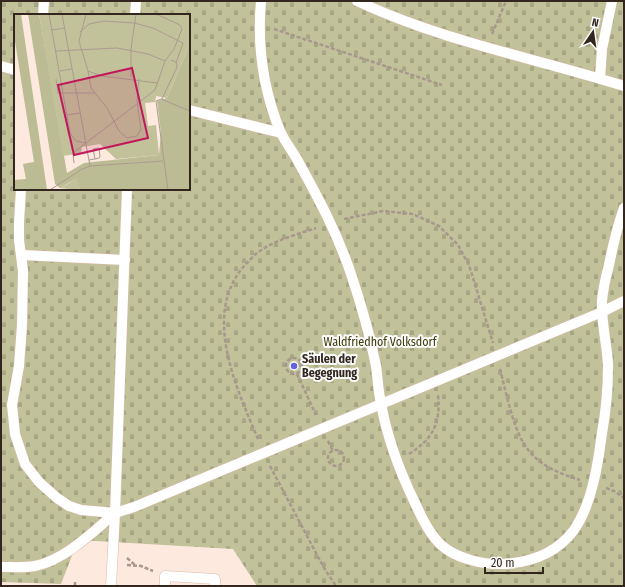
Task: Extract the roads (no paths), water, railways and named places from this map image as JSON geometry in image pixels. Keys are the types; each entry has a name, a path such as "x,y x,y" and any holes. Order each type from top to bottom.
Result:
{"lane":[{"path":"43,14 44,1"},
{"path":"135,14 136,1"},
{"path":"261,1 260,25 265,81 281,133 332,223 351,272 364,315 376,367 381,404 396,460 407,486 432,535 443,546 455,554 472,560 497,564 522,563 546,554 561,543 574,529 584,509 594,485 607,403 608,366 602,301 618,226 624,208"},
{"path":"357,1 427,30 624,86"},
{"path":"600,79 602,49 612,1"},
{"path":"1,66 14,70"},
{"path":"190,110 281,133"},
{"path":"21,190 19,240 23,271 22,324 19,366 12,405 15,434 25,464 39,482 57,498 80,510 116,513"},
{"path":"111,586 116,513 127,190"},
{"path":"22,255 125,260"},
{"path":"1,567 36,566 56,558 68,551 116,513 150,501 602,312 624,301"},
{"path":"165,581 215,579 215,586"}],"place":[{"name":"Säulen der Begegnung","path":"294,366"}],"park label":[{"name":"Waldfriedhof Volksdorf","path":"380,342"}]}
